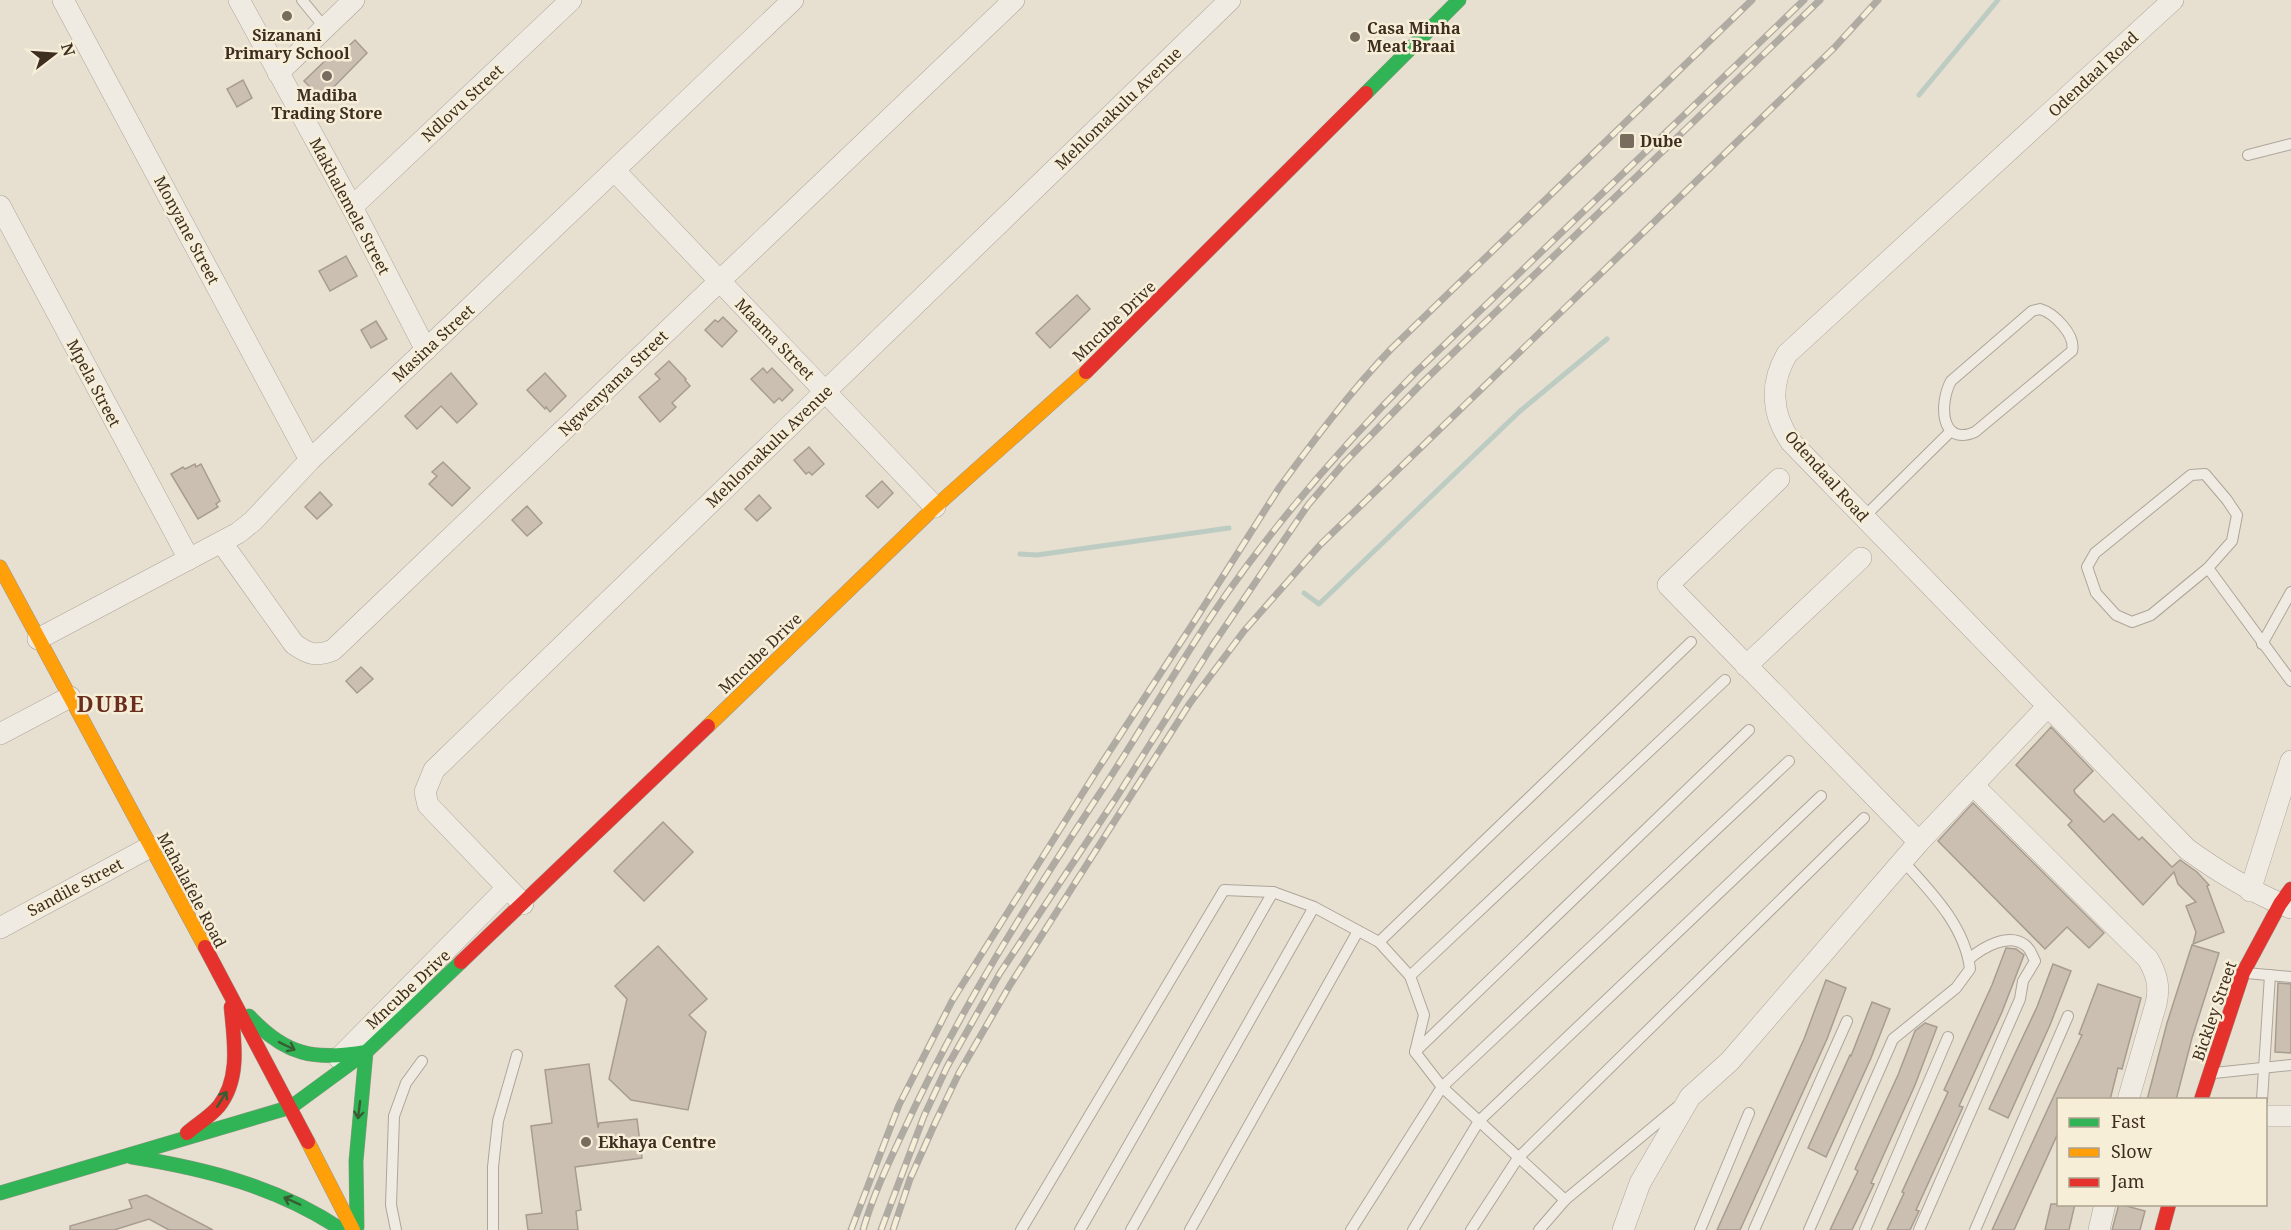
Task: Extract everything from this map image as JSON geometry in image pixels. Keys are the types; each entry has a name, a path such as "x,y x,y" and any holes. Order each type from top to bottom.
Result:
{"street":[{"name":"Monyane Street","path":"63,0 310,460"},
{"name":"Makhalemele Street","path":"239,0 352,207 426,350"},
{"path":"278,73 354,0"},
{"name":"Ndlovu Street","path":"352,207 571,0"},
{"name":"Masina Street","path":"39,639 222,543 253,521 310,460 793,0"},
{"name":"Ngwenyama Street","path":"222,543 294,644 307,654 318,655 333,650 1014,0"},
{"name":"Mncube Drive","path":"0,1194 291,1107 366,1052 935,507 1106,354 1441,10 1459,0"},
{"name":"Odendaal Road","path":"2173,0 1791,351 1783,362 1774,388 1775,408 1785,434 2187,849 2250,891 2287,900"},
{"name":"Mehlomakulu Avenue","path":"523,904 428,805 425,792 434,770 826,392 1220,3"},
{"name":"Maama Street","path":"615,171 935,507"},
{"name":"Mpela Street","path":"0,206 189,559"},
{"path":"1779,479 1668,585 1919,842"},
{"path":"1746,666 1861,558"},
{"name":"Mahalafele Road","path":"0,567 356,1230"},
{"path":"0,734 70,697"},
{"path":"1623,1230 1640,1184 1690,1097 1730,1060 1919,842 2047,707"},
{"path":"2250,891 2291,761"},
{"path":"1973,785 2148,959 2158,975 2159,992 2129,1098"},
{"name":"Sandile Street","path":"0,928 150,847"},
{"path":"339,1058 507,888"},
{"name":"Bickley Street","path":"2202,1098 2242,973 2287,900"},
{"path":"229,993 263,1032 288,1048 316,1057 339,1058 366,1052 357,1123 356,1230"},
{"path":"180,1139 219,1106 226,1094 232,1076 235,1047 229,993"},
{"path":"2267,1116 2291,1116"},
{"path":"122,1156 186,1165 247,1181 305,1206 342,1230"},
{"path":"2099,1230 2105,1206"},
{"path":"2162,1230 2168,1206"}],"lane":[{"path":"302,0 325,28"},
{"path":"2248,155 2291,144"},
{"path":"2040,309 2048,311 2071,337 2072,351 1975,432 1960,435 1951,431 1944,417 1942,405 1951,381 2032,311 2040,309"},
{"path":"1864,517 1951,431"},
{"path":"2205,474 2237,516 2232,541 2208,568 2151,615 2132,622 2116,615 2096,593 2087,567 2095,553 2191,475 2205,474"},
{"path":"2208,568 2291,681"},
{"path":"2262,644 2291,592"},
{"path":"1379,942 1691,642"},
{"path":"1410,975 1725,680"},
{"path":"1415,1052 1749,730"},
{"path":"1351,1230 1442,1087 1789,760"},
{"path":"1413,1230 1479,1121 1821,796"},
{"path":"1471,1230 1518,1158 1864,818"},
{"path":"1809,1230 1893,1039 1956,988 1970,969 1968,951 1938,901 1902,861"},
{"path":"1021,1230 1224,890 1273,892 1314,907 1379,942 1410,975 1424,1015 1415,1052"},
{"path":"1080,1230 1273,892"},
{"path":"1131,1230 1314,907"},
{"path":"1190,1230 1358,931"},
{"path":"1919,1230 2020,999 2023,981 2035,961 2027,946 2016,940 1998,943 1969,959"},
{"path":"2242,973 2291,977"},
{"path":"2262,1098 2270,975"},
{"path":"1975,1230 2068,1016"},
{"path":"1754,1230 1847,1021"},
{"path":"1864,1230 1948,1037"},
{"path":"1415,1052 1442,1087 1565,1200"},
{"path":"493,1230 493,1167 498,1121 517,1055"},
{"path":"396,1230 391,1205 394,1116 406,1083 422,1061"},
{"path":"2210,1074 2291,1065"},
{"path":"1539,1230 1565,1200 1690,1097"},
{"path":"1700,1230 1749,1113"}],"building":[{"name":"Madiba Trading Store","path":"355,40 367,53 322,99 304,81 332,54 336,58"},
{"path":"243,80 252,98 237,107 227,89"},
{"path":"346,256 357,276 330,291 319,271"},
{"path":"1077,295 1090,309 1050,348 1036,333"},
{"path":"723,317 737,331 722,347 705,330 715,320 718,322"},
{"path":"376,321 387,339 371,348 361,330"},
{"path":"669,361 690,386 672,403 676,407 660,422 639,397 660,379 655,374"},
{"path":"763,368 767,373 772,368 793,390 782,401 779,398 774,403 751,379"},
{"path":"451,373 477,404 457,423 441,406 417,429 405,416"},
{"path":"545,373 566,396 550,412 527,390"},
{"path":"809,447 824,464 812,475 809,472 806,474 794,460"},
{"path":"443,462 470,488 452,506 429,484 437,476 432,472"},
{"path":"195,464 196,467 201,464 220,501 216,504 218,507 198,519 171,474 183,467 185,469"},
{"path":"882,481 893,493 878,508 866,496"},
{"path":"320,492 332,505 317,519 305,507"},
{"path":"759,495 771,508 757,521 745,509"},
{"path":"527,506 542,523 527,536 512,520"},
{"path":"361,667 373,679 357,693 346,681"},
{"path":"2051,727 2093,771 2074,790 2075,793 2104,822 2113,814 2139,840 2142,837 2172,867 2180,860 2197,872 2209,885 2207,886 2224,932 2193,944 2196,932 2186,906 2196,902 2178,884 2174,872 2143,905 2068,825 2072,821 2016,765"},
{"path":"1973,803 2104,933 2089,948 2067,927 2045,949 1938,841"},
{"path":"663,822 693,852 644,901 614,871"},
{"path":"2192,945 2219,953 2192,1038 2177,1098 2148,1098 2167,1023"},
{"path":"658,946 707,999 689,1015 706,1032 688,1110 631,1100 609,1079 627,999 615,986"},
{"path":"2006,948 2016,949 2024,955 2002,1012 1959,1106 1963,1107 1916,1210 1919,1211 1910,1230 1887,1230 1948,1092 1944,1090 1992,985"},
{"path":"2053,964 2071,971 2050,1025 2008,1118 1989,1109 2037,1007"},
{"path":"1826,980 1846,988 1827,1039 1740,1230 1717,1230 1804,1039"},
{"path":"2278,983 2291,984 2291,1053 2275,1052"},
{"path":"2098,984 2141,998 2122,1069 2118,1068 2110,1098 2057,1098 2057,1135 2014,1230 1992,1230 2082,1035 2079,1034"},
{"path":"1872,1002 1890,1009 1871,1058 1826,1157 1808,1148 1851,1056"},
{"path":"1925,1023 1937,1027 1915,1085 1871,1183 1874,1184 1852,1230 1830,1230 1858,1171 1855,1169 1898,1075 1915,1031"},
{"name":"Ekhaya Centre","path":"589,1064 598,1128 599,1123 637,1119 642,1158 575,1167 581,1210 576,1211 578,1230 528,1230 526,1215 542,1213 531,1126 552,1123 545,1070"},
{"path":"146,1195 213,1230 169,1230 149,1219 114,1230 70,1230 70,1226 132,1208 129,1200"},
{"path":"2051,1204 2075,1206 2069,1230 2045,1230"},
{"path":"2118,1206 2145,1211 2140,1230 2112,1230"}],"waterway":[{"path":"1919,95 1998,0"},
{"path":"1304,593 1319,604 1519,412 1607,339"},
{"path":"1020,554 1037,555 1229,528"}],"railway":[{"path":"851,1230 899,1105 952,1001 1279,488 1347,399 1391,349 1752,0"},
{"path":"863,1230 882,1179 925,1086 970,1001 1045,877 1208,621 1269,537 1340,452 1416,372 1804,0"},
{"path":"881,1230 924,1116 947,1067 1000,973 1116,798 1212,646 1308,505 1344,463 1423,382 1820,0"},
{"path":"893,1230 910,1179 936,1121 959,1073 1010,985 1190,703 1244,631 1320,545 1834,48 1878,0"}],"traffic: fast":[{"path":"1366,93 1459,0"},
{"path":"0,1193 291,1107 366,1052 461,962"},
{"path":"249,1016 275,1039 302,1052 331,1056 366,1052 356,1161 357,1227"},
{"path":"132,1157 215,1174 267,1191 293,1202 342,1230"}],"traffic: slow":[{"path":"708,726 935,507 1086,372"},
{"path":"0,567 205,947"},
{"path":"308,1142 353,1230"}],"traffic: jam":[{"path":"1086,372 1366,93"},
{"path":"461,962 708,726"},
{"path":"2202,1098 2243,973 2280,904 2291,889"},
{"path":"205,947 308,1142"},
{"path":"187,1133 212,1114 226,1095 231,1083 234,1058 231,1007"},
{"path":"2162,1230 2168,1206"}],"place":[{"name":"Sizanani Primary School","path":"287,16"},
{"name":"Casa Minha Meat Braai","path":"1355,37"},
{"name":"Madiba Trading Store","path":"327,76"},
{"name":"Dube","path":"1627,141"},
{"name":"Ekhaya Centre","path":"586,1142"}],"district":[{"name":"DUBE","path":"111,704"}]}
